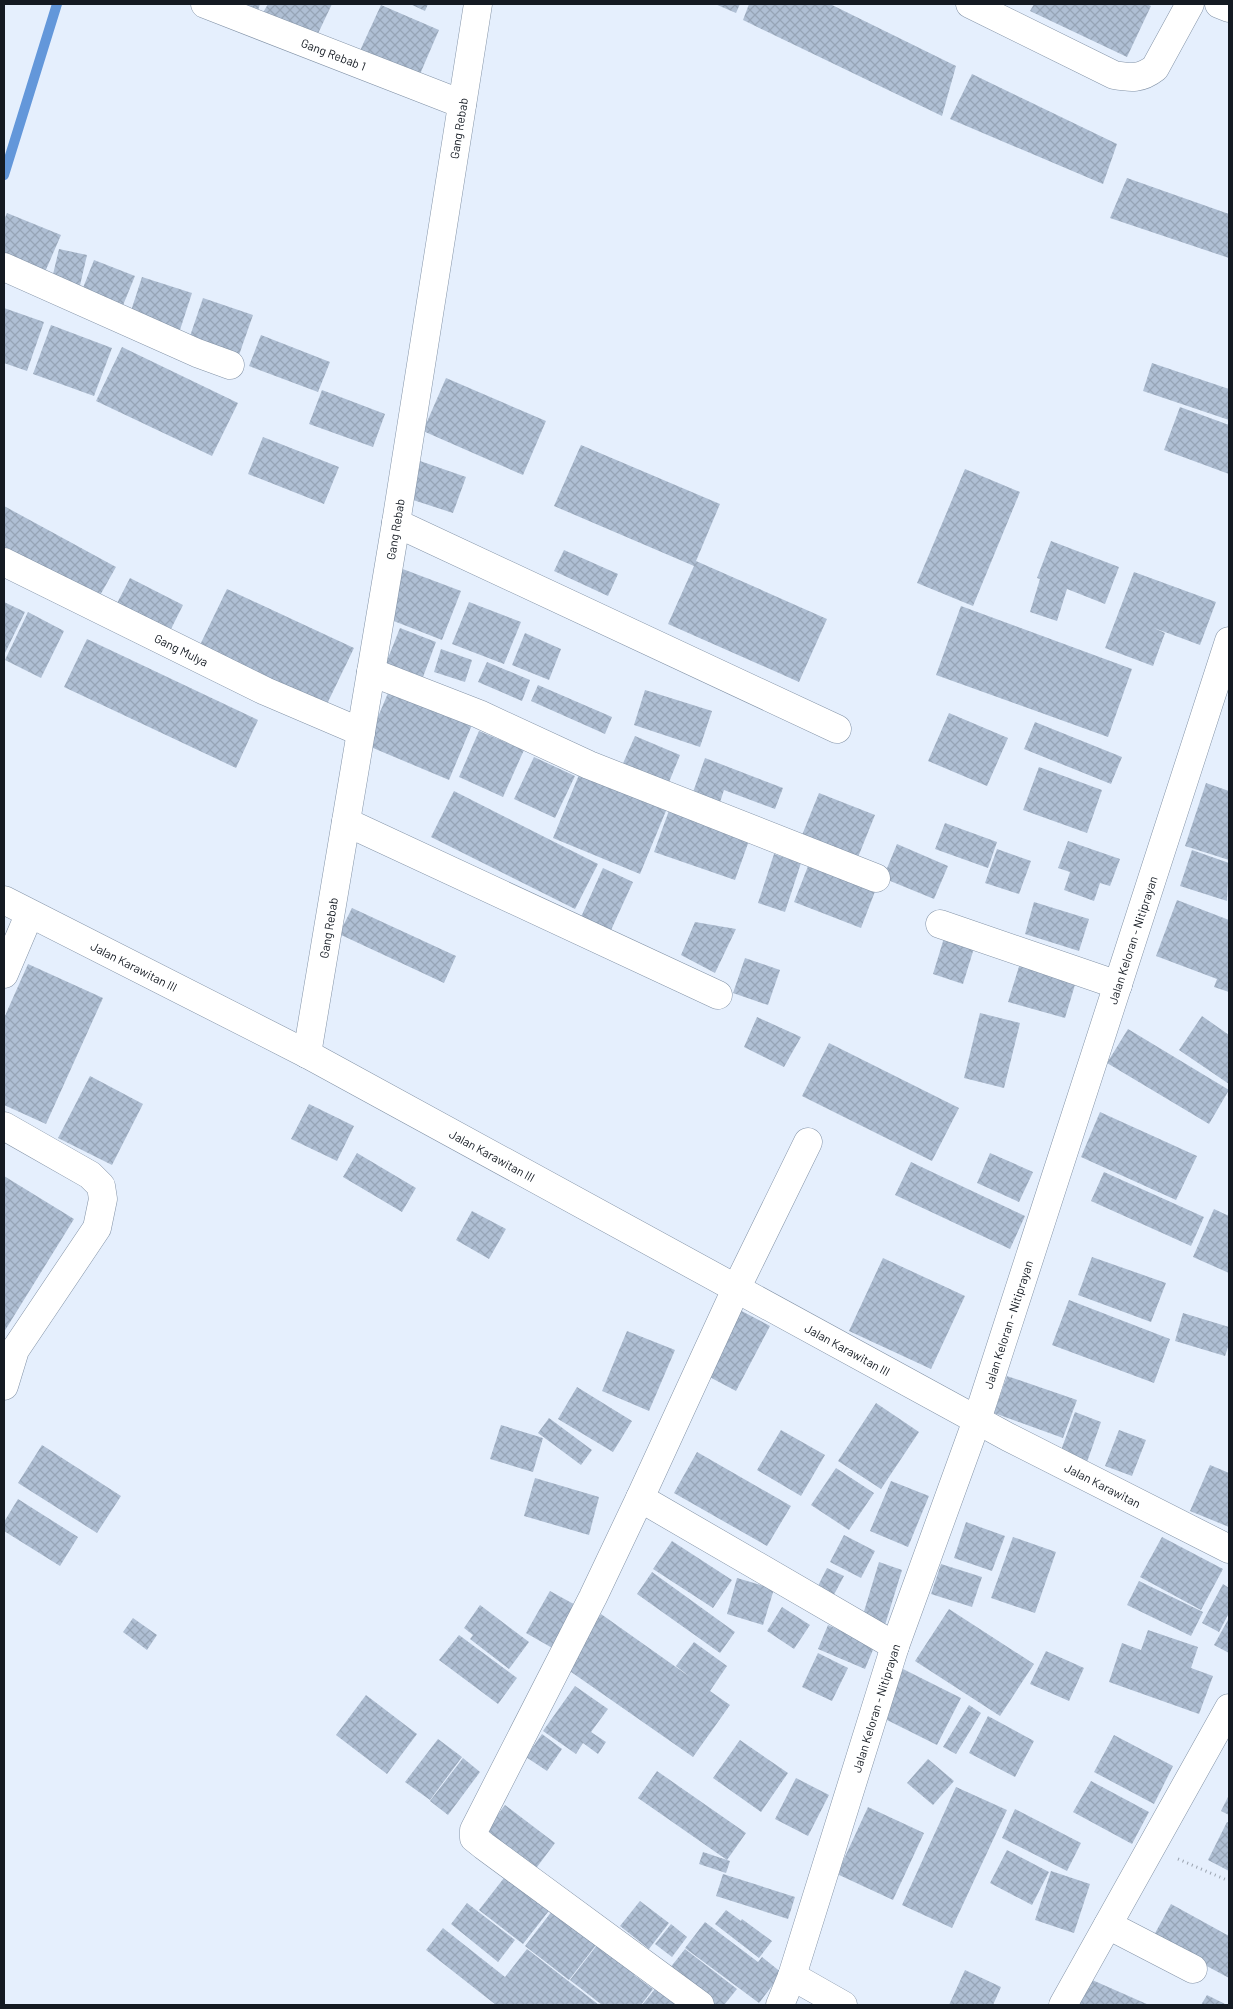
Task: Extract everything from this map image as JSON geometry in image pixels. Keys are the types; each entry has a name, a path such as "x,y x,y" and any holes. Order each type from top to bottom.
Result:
{"street":[{"name":"Gang Rebab 1","path":"205,4 462,104"},
{"name":"Gang Rebab","path":"307,1054 396,522 478,4"},
{"path":"970,4 1114,75 1134,79 1148,74 1155,68 1190,4"},
{"path":"1219,4 1229,8"},
{"path":"4,267 197,353 230,365"},
{"path":"396,522 838,730"},
{"name":"Gang Mulya","path":"4,562 222,670 361,732"},
{"name":"Jalan Keloran - Nitiprayan","path":"780,2005 792,1976 895,1646 977,1420 1118,985 1221,693 1229,642"},
{"path":"371,672 479,714 589,765 876,878"},
{"path":"346,822 718,995"},
{"path":"4,974 13,912"},
{"name":"Jalan Karawitan III","path":"13,912 307,1054 977,1420"},
{"path":"940,924 1118,985"},
{"path":"4,1126 90,1175 101,1186 103,1199 97,1228 9,1347 4,1386"},
{"path":"700,2005 474,1838 478,1819 593,1597 736,1289 808,1142"},
{"name":"Jalan Karawitan","path":"977,1420 1229,1549"},
{"path":"640,1498 895,1646"},
{"path":"1063,2005 1229,1708"},
{"path":"1108,1925 1192,1969"},
{"path":"792,1976 843,2005"}],"path":[{"path":"1152,1848 1229,1881"}],"building":[{"path":"228,4 260,4 257,14"},
{"path":"268,4 332,4 314,42 261,16"},
{"path":"410,4 428,4 425,11"},
{"path":"715,4 740,4 736,13"},
{"path":"749,4 830,4 956,66 942,116 743,20"},
{"path":"1034,4 1147,4 1151,6 1127,57 1030,11"},
{"path":"381,5 439,30 417,81 358,55"},
{"path":"972,74 1117,144 1103,184 950,119"},
{"path":"1127,178 1229,214 1229,258 1110,218"},
{"path":"7,213 61,235 45,272 4,255 4,220"},
{"path":"59,249 87,255 78,294 50,287"},
{"path":"94,260 135,276 119,315 79,298"},
{"path":"142,277 192,293 179,333 129,317"},
{"path":"203,298 253,315 239,355 189,339"},
{"path":"4,308 44,322 27,371 4,363"},
{"path":"51,325 112,348 94,396 33,374"},
{"path":"261,335 330,362 318,392 249,366"},
{"path":"122,347 238,403 212,456 96,401"},
{"path":"1152,363 1229,389 1229,420 1143,391"},
{"path":"446,378 546,421 523,475 423,431"},
{"path":"322,390 385,414 373,447 309,424"},
{"path":"1180,407 1229,425 1229,474 1164,450"},
{"path":"263,437 339,467 324,504 248,474"},
{"path":"581,445 720,504 696,561 827,619 799,682 668,624 694,566 554,506"},
{"path":"420,461 466,477 453,513 407,498"},
{"path":"965,469 1020,492 973,606 917,583"},
{"path":"4,506 116,567 94,606 4,557"},
{"path":"1051,541 1119,567 1105,604 1067,589 1057,621 1030,612 1040,579 1037,578"},
{"path":"564,550 618,574 608,596 554,571"},
{"path":"400,568 461,591 442,640 381,616"},
{"path":"1134,572 1216,602 1200,645 1154,628 1165,633 1153,666 1105,648"},
{"path":"130,578 183,605 166,639 113,611"},
{"path":"227,589 354,648 326,706 199,647"},
{"path":"4,602 25,612 4,655"},
{"path":"469,602 521,622 504,664 452,644"},
{"path":"961,606 1132,669 1108,737 936,675"},
{"path":"28,612 64,631 41,678 5,660"},
{"path":"400,628 436,642 423,677 386,663"},
{"path":"525,633 561,649 549,680 512,665"},
{"path":"87,639 258,720 236,768 64,687"},
{"path":"441,649 472,660 465,682 434,672"},
{"path":"487,662 530,680 522,701 478,682"},
{"path":"538,685 612,717 605,734 531,701"},
{"path":"391,686 474,720 449,780 366,745"},
{"path":"645,690 712,711 700,747 634,725"},
{"path":"949,713 1008,738 987,786 928,761"},
{"path":"1035,722 1122,757 1111,784 1024,749"},
{"path":"479,731 524,750 503,797 459,777"},
{"path":"635,736 680,755 667,787 621,768"},
{"path":"534,757 575,776 555,818 514,799"},
{"path":"705,758 783,788 775,809 724,790 718,808 691,798"},
{"path":"583,765 670,801 640,874 553,838"},
{"path":"1039,767 1102,790 1087,833 1023,810"},
{"path":"1206,783 1229,791 1229,860 1185,846"},
{"path":"454,791 598,864 575,909 431,837"},
{"path":"819,793 875,815 856,862 800,840"},
{"path":"671,805 751,835 735,880 654,852"},
{"path":"945,823 997,842 988,868 935,849"},
{"path":"1068,841 1120,859 1110,886 1100,883 1094,901 1064,890 1070,872 1058,868"},
{"path":"897,844 948,866 934,899 883,878"},
{"path":"997,849 1031,861 1019,894 985,883"},
{"path":"1192,850 1229,863 1227,901 1180,886"},
{"path":"774,854 801,863 785,912 758,903"},
{"path":"812,856 879,881 861,928 794,902"},
{"path":"603,868 633,882 611,930 581,917"},
{"path":"1177,900 1229,920 1229,992 1214,987 1217,979 1156,956"},
{"path":"1034,902 1089,919 1079,951 1025,934"},
{"path":"352,908 456,956 444,983 339,934"},
{"path":"695,922 736,929 715,973 681,955"},
{"path":"944,938 974,948 963,984 933,974"},
{"path":"745,958 780,970 768,1005 733,993"},
{"path":"1021,960 1077,978 1065,1018 1008,1002"},
{"path":"28,964 103,998 46,1124 4,1105 4,1018"},
{"path":"980,1013 1020,1023 1004,1088 964,1078"},
{"path":"1202,1016 1229,1035 1229,1084 1179,1050"},
{"path":"757,1017 801,1037 784,1067 744,1047"},
{"path":"1128,1029 1229,1090 1209,1124 1107,1063"},
{"path":"829,1043 959,1108 932,1161 802,1096"},
{"path":"90,1076 143,1104 112,1165 58,1138"},
{"path":"309,1104 354,1126 337,1161 291,1139"},
{"path":"1100,1112 1197,1156 1176,1200 1081,1157"},
{"path":"357,1153 416,1188 402,1212 343,1177"},
{"path":"990,1153 1033,1172 1019,1202 977,1183"},
{"path":"911,1162 1025,1216 1010,1249 895,1195"},
{"path":"1104,1172 1204,1217 1191,1246 1091,1201"},
{"path":"4,1176 74,1219 4,1332"},
{"path":"1214,1209 1229,1216 1229,1273 1193,1257"},
{"path":"472,1211 506,1229 489,1259 456,1240"},
{"path":"1092,1257 1166,1283 1151,1322 1078,1295"},
{"path":"883,1258 965,1296 931,1369 849,1331"},
{"path":"1069,1300 1170,1339 1154,1383 1052,1345"},
{"path":"734,1307 770,1326 736,1391 700,1372"},
{"path":"1183,1313 1229,1327 1229,1344 1225,1356 1175,1341"},
{"path":"627,1331 675,1350 649,1411 602,1391"},
{"path":"1007,1376 1077,1400 1063,1438 994,1413"},
{"path":"577,1387 632,1421 613,1452 558,1419"},
{"path":"876,1403 919,1432 881,1489 838,1461"},
{"path":"1075,1412 1101,1422 1087,1462 1060,1453"},
{"path":"549,1418 592,1450 581,1465 538,1433"},
{"path":"501,1425 543,1438 533,1472 490,1459"},
{"path":"781,1430 825,1455 801,1496 757,1470"},
{"path":"1119,1430 1146,1440 1132,1476 1105,1466"},
{"path":"42,1445 121,1496 97,1533 18,1483"},
{"path":"697,1452 791,1506 767,1546 674,1493"},
{"path":"1210,1465 1229,1473 1229,1527 1190,1511"},
{"path":"836,1468 874,1493 849,1530 811,1505"},
{"path":"535,1478 599,1497 589,1535 524,1516"},
{"path":"891,1481 929,1496 908,1547 870,1531"},
{"path":"18,1499 78,1537 60,1566 4,1531 4,1522"},
{"path":"966,1522 1005,1536 992,1571 954,1558"},
{"path":"844,1535 875,1551 861,1578 830,1562"},
{"path":"1013,1537 1056,1552 1035,1613 991,1598"},
{"path":"1162,1537 1223,1569 1201,1610 1140,1577"},
{"path":"672,1541 732,1580 713,1608 653,1569"},
{"path":"879,1562 902,1570 885,1625 862,1618"},
{"path":"941,1564 982,1577 972,1607 931,1594"},
{"path":"827,1568 844,1576 830,1602 814,1594"},
{"path":"652,1572 735,1632 720,1653 637,1594"},
{"path":"737,1578 774,1589 763,1625 727,1614"},
{"path":"1139,1581 1203,1612 1191,1636 1127,1605"},
{"path":"1223,1584 1229,1588 1229,1613 1219,1632 1202,1623"},
{"path":"550,1591 579,1607 554,1649 526,1633"},
{"path":"480,1605 529,1642 509,1669 470,1639 473,1635 464,1628"},
{"path":"782,1607 810,1625 794,1649 767,1631"},
{"path":"949,1609 1034,1664 1000,1716 915,1661"},
{"path":"601,1614 690,1677 676,1666 694,1642 727,1666 710,1691 730,1705 693,1757 564,1667"},
{"path":"133,1618 157,1635 147,1650 123,1632"},
{"path":"1229,1618 1229,1653 1214,1645"},
{"path":"828,1625 875,1645 865,1669 818,1649"},
{"path":"1148,1630 1198,1647 1191,1668 1213,1676 1199,1714 1109,1682 1122,1643 1141,1650"},
{"path":"459,1635 517,1678 498,1704 439,1660"},
{"path":"1046,1651 1084,1668 1069,1701 1030,1684"},
{"path":"818,1653 848,1668 832,1701 802,1687"},
{"path":"903,1669 961,1698 937,1745 879,1716"},
{"path":"575,1686 608,1709 591,1732 606,1742 598,1754 583,1743 576,1754 543,1731"},
{"path":"366,1695 417,1734 387,1774 336,1735"},
{"path":"969,1705 981,1713 956,1754 943,1747"},
{"path":"988,1716 1034,1741 1015,1777 969,1753"},
{"path":"542,1734 562,1749 547,1771 526,1757"},
{"path":"1114,1735 1173,1766 1154,1804 1094,1772"},
{"path":"438,1739 462,1757 430,1800 405,1782"},
{"path":"740,1740 788,1773 761,1812 713,1778"},
{"path":"463,1758 480,1772 448,1815 430,1801"},
{"path":"928,1759 954,1781 933,1805 907,1783"},
{"path":"657,1771 746,1833 727,1860 638,1798"},
{"path":"796,1778 829,1795 808,1836 775,1819"},
{"path":"1091,1781 1149,1812 1132,1844 1073,1812"},
{"path":"956,1787 1007,1810 952,1928 902,1905"},
{"path":"1229,1795 1229,1815 1221,1811"},
{"path":"505,1805 555,1843 531,1875 481,1837"},
{"path":"868,1807 924,1833 893,1900 837,1874"},
{"path":"1015,1809 1081,1843 1067,1871 1002,1838"},
{"path":"1227,1822 1229,1823 1229,1871 1208,1860"},
{"path":"1007,1850 1049,1872 1032,1905 990,1883"},
{"path":"703,1852 730,1861 726,1873 699,1864"},
{"path":"511,1869 555,1903 523,1944 479,1910"},
{"path":"1051,1871 1090,1884 1074,1933 1035,1920"},
{"path":"723,1874 795,1897 788,1919 716,1896"},
{"path":"640,1901 669,1923 649,1949 620,1926"},
{"path":"559,1902 603,1936 569,1980 525,1946"},
{"path":"467,1903 515,1940 498,1962 451,1924"},
{"path":"1171,1904 1229,1936 1229,1978 1153,1937"},
{"path":"726,1910 772,1941 759,1958 715,1924"},
{"path":"705,1922 758,1962 762,1957 782,1973 759,2003 685,1948"},
{"path":"671,1924 687,1937 672,1957 655,1944"},
{"path":"443,1928 505,1977 527,1949 599,2005 496,2005 426,1950"},
{"path":"604,1936 642,1966 634,1975 653,1989 641,2005 602,2005 570,1980"},
{"path":"685,1949 737,1989 724,2005 708,2005 666,1973"},
{"path":"965,1970 1001,1987 993,2005 949,2005"},
{"path":"1090,1979 1149,2005 1078,2005"},
{"path":"659,1984 687,2005 642,2005"},
{"path":"1207,1995 1227,2005 1201,2005"}],"waterway":[{"path":"4,175 57,4"}]}
